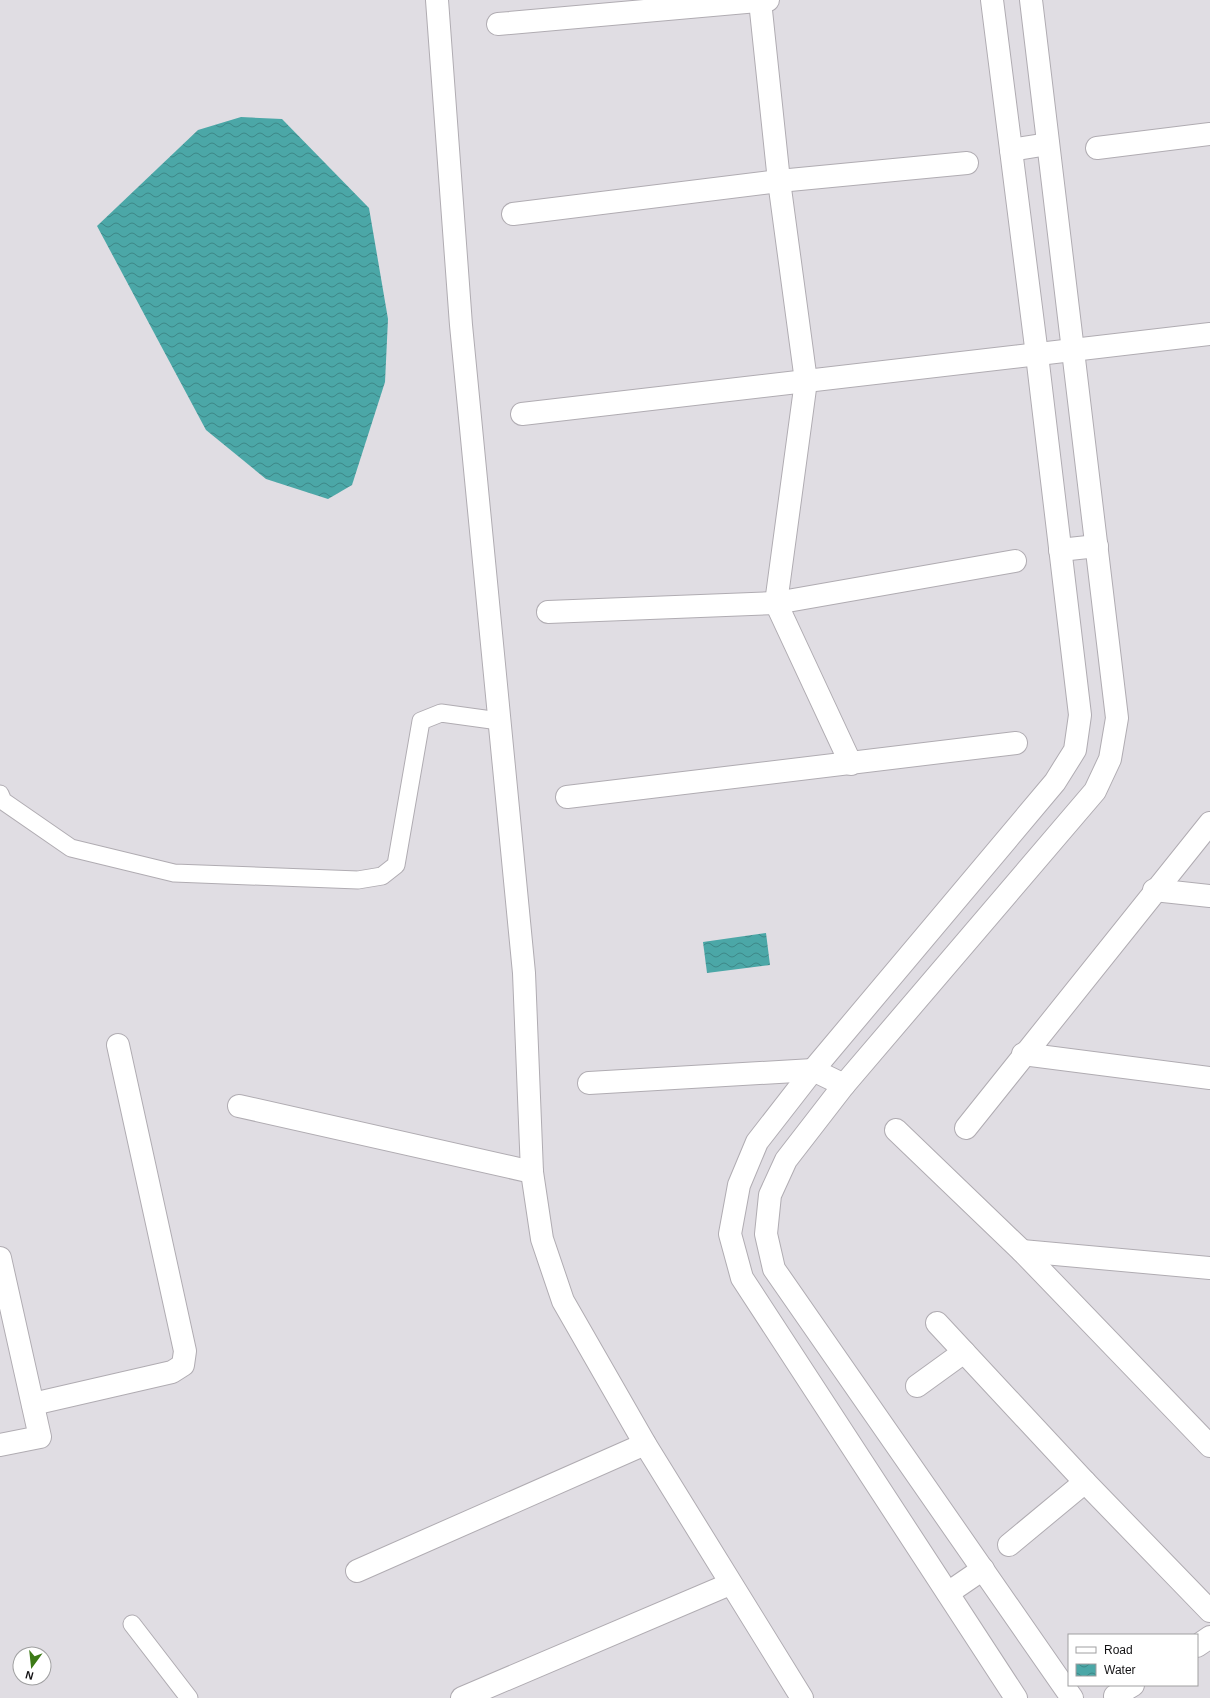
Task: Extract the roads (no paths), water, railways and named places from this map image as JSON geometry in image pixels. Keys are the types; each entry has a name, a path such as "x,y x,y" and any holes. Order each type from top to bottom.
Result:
{"street":[{"path":"436,0 461,325 524,973 532,1172 542,1239 563,1302 645,1444 730,1584 802,1698"},
{"path":"498,24 764,0 779,181 806,381 776,603 851,764"},
{"path":"992,0 1037,355 1080,715 1075,750 1055,782 813,1070 758,1142 739,1185 730,1234 742,1278 1016,1698"},
{"path":"1031,0 1117,718 1110,759 1095,791 844,1085 786,1160 770,1195 766,1234 774,1269 1072,1698"},
{"path":"1097,148 1210,134"},
{"path":"1011,150 1048,144"},
{"path":"512,214 779,181 967,164"},
{"path":"522,414 1210,334"},
{"path":"1060,550 1097,546"},
{"path":"548,612 776,603 1015,561"},
{"path":"567,796 851,764 1016,743"},
{"path":"966,1128 1154,890 1210,823"},
{"path":"1154,890 1210,896"},
{"path":"33,1404 172,1372 183,1365 185,1351 118,1045"},
{"path":"1023,1054 1210,1078"},
{"path":"589,1083 813,1070 844,1085"},
{"path":"239,1106 532,1172"},
{"path":"896,1130 1022,1251 1210,1446"},
{"path":"1022,1251 1210,1268"},
{"path":"0,1258 40,1437 0,1445"},
{"path":"742,1278 774,1269"},
{"path":"937,1323 1085,1482 1210,1611"},
{"path":"917,1386 964,1352"},
{"path":"357,1571 645,1444"},
{"path":"1009,1545 1085,1482"},
{"path":"948,1594 982,1569"},
{"path":"462,1698 730,1584"},
{"path":"1198,1645 1210,1638"},
{"path":"1114,1696 1131,1686"}],"lane":[{"path":"0,794 3,801 71,848 78,850 174,873 358,880 382,876 396,865 421,721 441,713 499,721"},
{"path":"132,1624 189,1698"}],"water":[{"path":"241,117 282,119 369,208 388,319 385,382 352,485 328,499 266,479 206,430 97,226 198,130"},
{"path":"766,933 770,965 707,973 703,942"}]}
